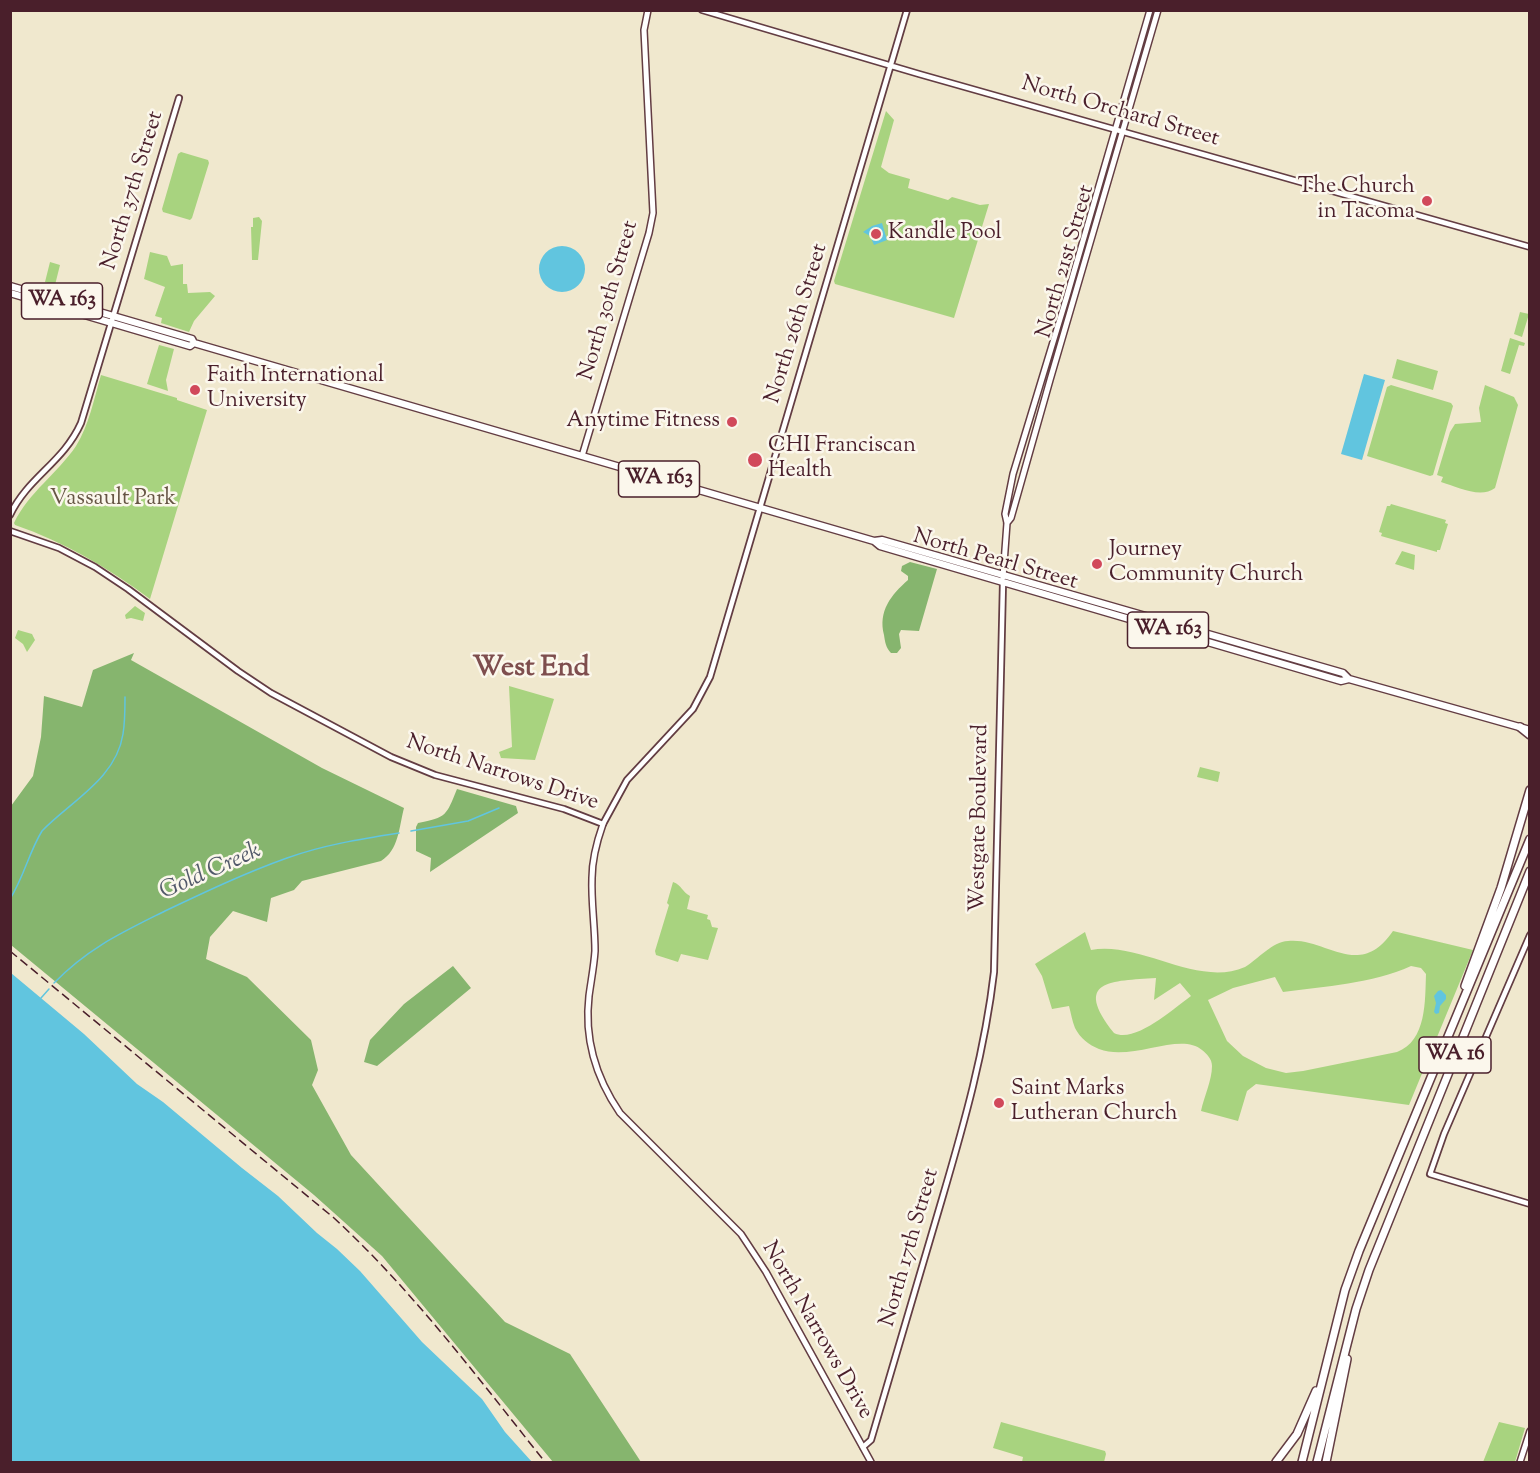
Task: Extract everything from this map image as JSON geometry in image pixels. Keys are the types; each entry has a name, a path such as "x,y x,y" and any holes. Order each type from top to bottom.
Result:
{"highway":[{"path":"1520,728 1530,735"},
{"path":"1427,1090 1501,888 1530,790"},
{"name":"WA 16","path":"1302,1462 1345,1290 1359,1251 1530,839"},
{"name":"WA 16","path":"1317,1462 1368,1270 1530,871"},
{"path":"1326,1462 1332,1425 1359,1307 1381,1239"},
{"path":"1276,1462 1297,1434 1304,1420 1329,1352"}],"main road":[{"name":"North 30th Street","path":"582,456 649,233 652,213 644,30 648,10"},
{"name":"North 21st Street","path":"1003,579 1007,523 1005,514 1017,460 1150,10"},
{"name":"North 21st Street","path":"1007,523 1011,519 1158,10"},
{"name":"North Pearl Street","path":"10,286 112,320"},
{"name":"North Pearl Street","path":"10,293 192,339 194,343 874,541 882,540 1003,579 1343,673 1349,679 1530,730"},
{"name":"North Narrows Drive","path":"603,824 597,842 592,877 595,951 588,1017 592,1053 599,1076 610,1100 620,1113 748,1244 766,1272 871,1462"},
{"path":"1520,1462 1530,1431"}],"street":[{"name":"North Orchard Street","path":"702,10 891,66 1530,247"},
{"name":"North 26th Street","path":"603,824 627,780 685,720 701,697 721,644 907,10"},
{"name":"North 37th Street","path":"10,514 25,491 57,460 75,436 81,423 179,98"},
{"name":"North Narrows Drive","path":"10,531 59,548 95,567 246,676 298,708 391,757 435,775 564,809 603,824"},
{"name":"Westgate Boulevard","path":"981,1053 987,1027 994,972 1003,579"},
{"path":"1530,935 1451,1117 1430,1174 1530,1204"},
{"name":"North 17th Street","path":"863,1447 871,1440 878,1418 959,1143 981,1053"}],"green space":[{"path":"886,111 894,120 881,167 889,173 910,179 908,188 948,200 952,197 980,205 989,204 954,318 835,284 834,281"},
{"path":"181,152 208,160 209,163 190,220 163,212 162,209 178,154"},
{"path":"259,217 262,221 258,260 252,260 251,227 253,227 253,218"},
{"path":"150,252 167,256 171,266 183,264 183,284 187,284 188,293 210,292 215,296 194,321 189,332 161,323 162,318 155,316 165,287 144,279"},
{"path":"50,262 60,265 55,285 45,282"},
{"path":"1520,312 1529,314 1522,337 1514,334"},
{"path":"1510,338 1525,343 1524,346 1519,345 1510,374 1501,371"},
{"path":"159,345 174,349 166,380 168,391 147,384"},
{"path":"1397,359 1438,371 1433,390 1392,378"},
{"name":"Vassault Park","path":"101,375 177,398 177,400 207,410 150,599 86,557 14,523 27,502 81,438"},
{"path":"1391,385 1451,403 1453,406 1433,475 1367,456 1387,387"},
{"path":"1485,385 1514,397 1518,405 1495,488 1476,492 1441,482 1443,477 1437,475 1450,432 1455,424 1481,422 1479,408"},
{"path":"1391,504 1446,520 1445,523 1448,524 1440,550 1437,552 1381,536 1382,533 1379,532 1387,506"},
{"path":"1402,551 1415,555 1414,570 1395,564"},
{"path":"910,562 937,569 919,631 901,630 899,634 901,648 897,653 891,653 885,642 884,611 891,598 908,580 908,576 901,571 902,566"},
{"path":"135,606 145,613 143,621 126,619 125,615"},
{"path":"18,630 32,634 35,640 27,652 23,644 15,638"},
{"path":"134,653 131,660 322,768 404,808 395,844 381,861 302,881 294,890 271,898 267,922 233,911 210,937 206,959 247,977 311,1040 318,1070 312,1085 351,1155 505,1322 570,1354 641,1462 553,1462 382,1256 314,1195 11,945 11,806 33,776 41,737 44,696 82,707 93,670"},
{"path":"509,686 554,699 535,760 501,758 499,752 512,747"},
{"path":"1200,767 1220,772 1218,782 1197,777"},
{"path":"457,789 516,806 518,813 430,872 431,858 416,851 416,827 418,823 444,814"},
{"path":"673,882 690,896 687,909 708,915 707,919 710,920 712,927 718,928 708,960 681,954 678,962 656,955 655,951 669,905 667,903"},
{"path":"1393,931 1473,950 1409,1105 1256,1084 1247,1091 1238,1121 1201,1111 1212,1071 1210,1059 1202,1050 1193,1045 1181,1044 1126,1052 1112,1052 1095,1047 1077,1032 1069,1006 1052,1009 1042,976 1035,964 1085,932 1091,950 1110,949 1129,952 1208,972 1227,972 1245,967 1271,948 1288,941 1302,941 1355,955 1368,953 1380,946","holes":["1411,966 1421,968 1426,974 1425,996 1419,1029 1407,1047 1397,1052 1303,1071 1286,1073 1266,1068 1243,1056 1227,1041 1208,1000 1233,988 1275,977 1283,992 1364,981","1156,978 1154,1000 1180,983 1191,996 1143,1029 1132,1034 1114,1033 1102,1016 1097,1002 1097,993 1102,987 1112,983"]},
{"path":"453,966 471,988 377,1066 364,1062 370,1040 404,1004"},
{"path":"1001,1422 1105,1451 1104,1462 1022,1462 1023,1457 993,1448"},
{"path":"1499,1422 1525,1428 1515,1462 1483,1462"}],"water":[{"name":"Kandle Pool","path":"882,223 887,240 874,245 870,236 863,232"},
{"path":"562,246 578,253 585,269 578,285 562,292 546,285 539,269 546,253"},
{"path":"1364,374 1385,380 1362,460 1341,454"},
{"path":"11,973 84,1034 137,1084 163,1102 278,1196 337,1249 360,1271 422,1342 482,1399 505,1432 532,1462 11,1462"},
{"path":"1441,990 1446,995 1446,999 1440,1006 1439,1013 1436,1014 1434,996"}],"waterway":[{"path":"10,899 42,831 102,777 119,750 125,720 125,697"},
{"name":"Gold Creek","path":"411,831 468,821 499,808"},
{"name":"Gold Creek","path":"54,983 92,951 120,934 240,876 314,849 399,833"},
{"name":"Gold Creek","path":"41,998 49,989"}],"railway":[{"path":"10,951 334,1218 418,1305 545,1462"}],"place":[{"name":"The Church in Tacoma","path":"1427,201"},
{"name":"Kandle Pool","path":"876,234"},
{"name":"Faith International University","path":"195,390"},
{"name":"Anytime Fitness","path":"732,422"},
{"name":"CHI Franciscan Health","path":"755,460"},
{"name":"Journey Community Church","path":"1097,564"},
{"name":"Saint Marks Lutheran Church","path":"999,1103"}],"district":[{"name":"West End","path":"531,670"}]}
